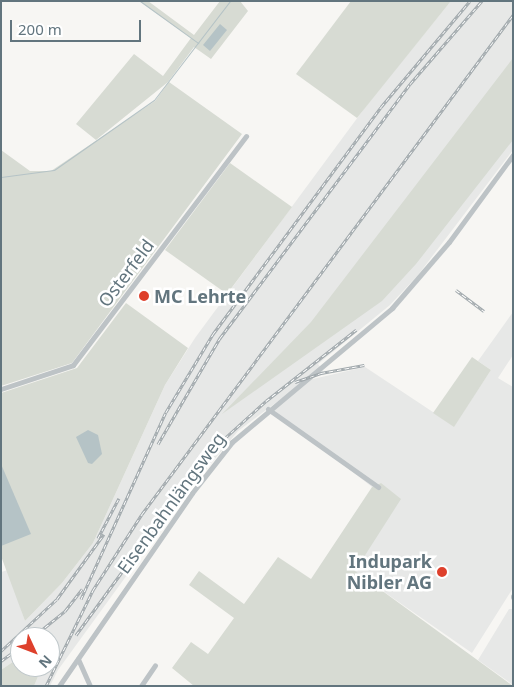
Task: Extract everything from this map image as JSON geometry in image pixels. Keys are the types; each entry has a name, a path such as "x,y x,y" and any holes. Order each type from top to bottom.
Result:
{"street":[{"name":"Osterfeld","path":"1,389 73,365 246,136"},
{"name":"Eisenbahnlängsweg","path":"59,686 211,467 242,430 351,344 412,288 513,155"},
{"path":"268,409 378,487"},
{"path":"78,659 90,686"},
{"path":"141,686 155,665"}],"shaded area":[{"path":"139,1 148,1 194,35 220,1 240,1 248,11 211,59 194,47 168,82 96,140 76,124 134,54 163,76 191,38"},
{"path":"351,1 451,1 357,118 296,74"},
{"path":"451,1 513,1 513,150 418,275 390,305 318,364 325,374 304,381 365,367 454,426 491,370 478,361 513,312 513,355 498,378 513,387 513,588 472,653 354,571 381,483 372,487 271,408 289,393 238,431 188,491 60,667 60,627 10,627 10,664 1,670 1,572 8,570 25,621 62,583 93,543 165,385 195,338 372,98"},
{"path":"220,24 227,30 210,51 203,45"},
{"path":"513,58 513,140 416,264 382,301 222,414 311,322"},
{"path":"169,82 242,134 72,363 1,386 1,150 30,171 51,171 155,101"},
{"path":"230,163 292,207 227,294 165,250"},
{"path":"126,303 188,348 165,385 93,543 62,583 25,621 1,556 1,393 77,368"},
{"path":"472,357 491,370 454,427 433,413"},
{"path":"88,430 98,435 102,454 92,464 88,463 76,437"},
{"path":"1,464 31,534 1,546"},
{"path":"381,483 401,499 355,571 513,686 194,686 172,668 191,642 208,654 234,618 189,585 199,571 244,604 278,557 311,579 372,487"},
{"path":"509,609 513,609 513,685 478,660"},
{"path":"10,664 10,677 38,677 34,686 1,686 1,670"},
{"path":"38,677 54,677 50,686 34,686"}],"waterway":[{"path":"140,1 198,43"},
{"path":"1,177 54,170 154,100 230,1"}],"railway":[{"path":"81,599 166,412 213,334 381,107 470,1"},
{"path":"158,444 220,338 410,84 482,1"},
{"path":"46,686 93,590 142,514 513,15"},
{"path":"456,290 484,311"},
{"path":"76,635 192,476 225,438 266,401 356,330"},
{"path":"295,382 321,373 364,365"},
{"path":"98,538 119,498"},
{"path":"1,651 57,599 104,534"},
{"path":"45,627 65,611 82,589"},
{"path":"1,661 10,654"}],"place":[{"name":"MC Lehrte","path":"144,296"},
{"name":"Indupark Nibler AG","path":"442,572"}]}
